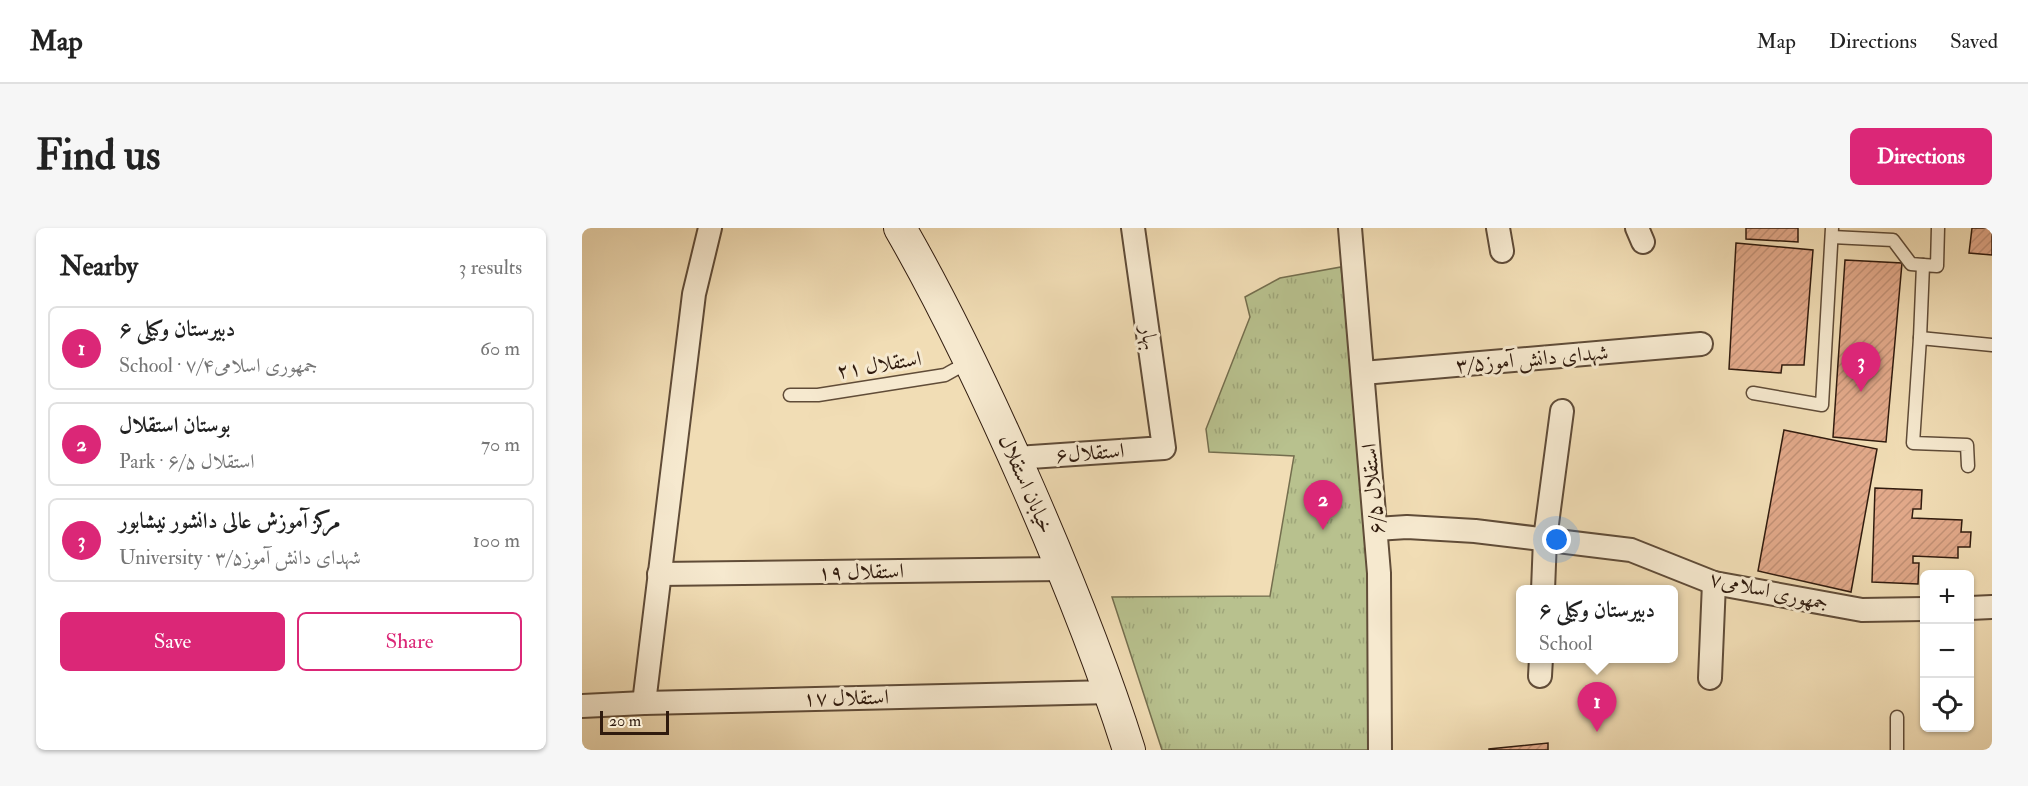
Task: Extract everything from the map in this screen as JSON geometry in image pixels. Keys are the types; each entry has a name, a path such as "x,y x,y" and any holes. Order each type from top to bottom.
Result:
{"main road":[{"name":"خیابان استقلال","path":"900,228 971,360 1015,458 1063,569 1111,692 1129,750"}],"street":[{"path":"644,703 694,294 710,228"},
{"name":"بهار","path":"1133,228 1164,448"},
{"name":"استقلال ۶/۵","path":"1350,228 1377,529 1380,582 1380,750"},
{"path":"1497,228 1502,251"},
{"name":"شهدای دانش آموز۳/۵","path":"1363,373 1701,344"},
{"path":"1543,585 1545,539 1562,411"},
{"name":"استقلال۶","path":"1015,458 1164,448"},
{"name":"جمهوری اسلامی۷","path":"1377,529 1407,527 1475,531 1631,550 1714,583 1862,610 1920,609"},
{"name":"استقلال ۱۹","path":"659,574 1063,569"},
{"path":"1710,678 1714,583"},
{"path":"1974,608 1992,607"},
{"name":"استقلال ۱۷","path":"582,706 1111,692"}],"lane":[{"path":"1753,393 1822,405 1832,232 1893,240 1911,264 1936,266 1938,228"},
{"path":"1923,265 1913,443 1967,445 1968,466"},
{"path":"1920,338 1992,345"},
{"name":"استقلال ۲۱","path":"789,395 818,395 945,375 971,360"},
{"path":"1897,750 1898,717"}],"green space":[{"path":"1341,267 1362,469 1370,591 1368,750 1162,750 1112,597 1270,596 1294,456 1209,452 1206,429 1250,317 1245,297 1280,278"}],"building":[{"path":"1746,228 1798,228 1798,242 1746,239"},
{"path":"1972,228 1992,228 1992,255 1969,253"},
{"path":"1736,243 1813,250 1804,365 1782,365 1781,373 1729,369"},
{"path":"1845,260 1902,263 1886,442 1833,437"},
{"path":"1784,430 1877,449 1851,592 1758,571"},
{"path":"1875,488 1922,490 1921,509 1913,509 1912,518 1962,520 1961,532 1971,532 1970,547 1958,547 1958,558 1913,556 1913,563 1919,563 1918,584 1872,582"},
{"path":"1548,743 1548,750 1489,750 1489,749"}],"place":[{"name":"مرکز آموزش عالی دانشور نیشابور","path":"1861,392"},
{"name":"بوستان استقلال","path":"1323,530"},
{"name":"دبیرستان وکیلی ۶","path":"1597,732"}]}
